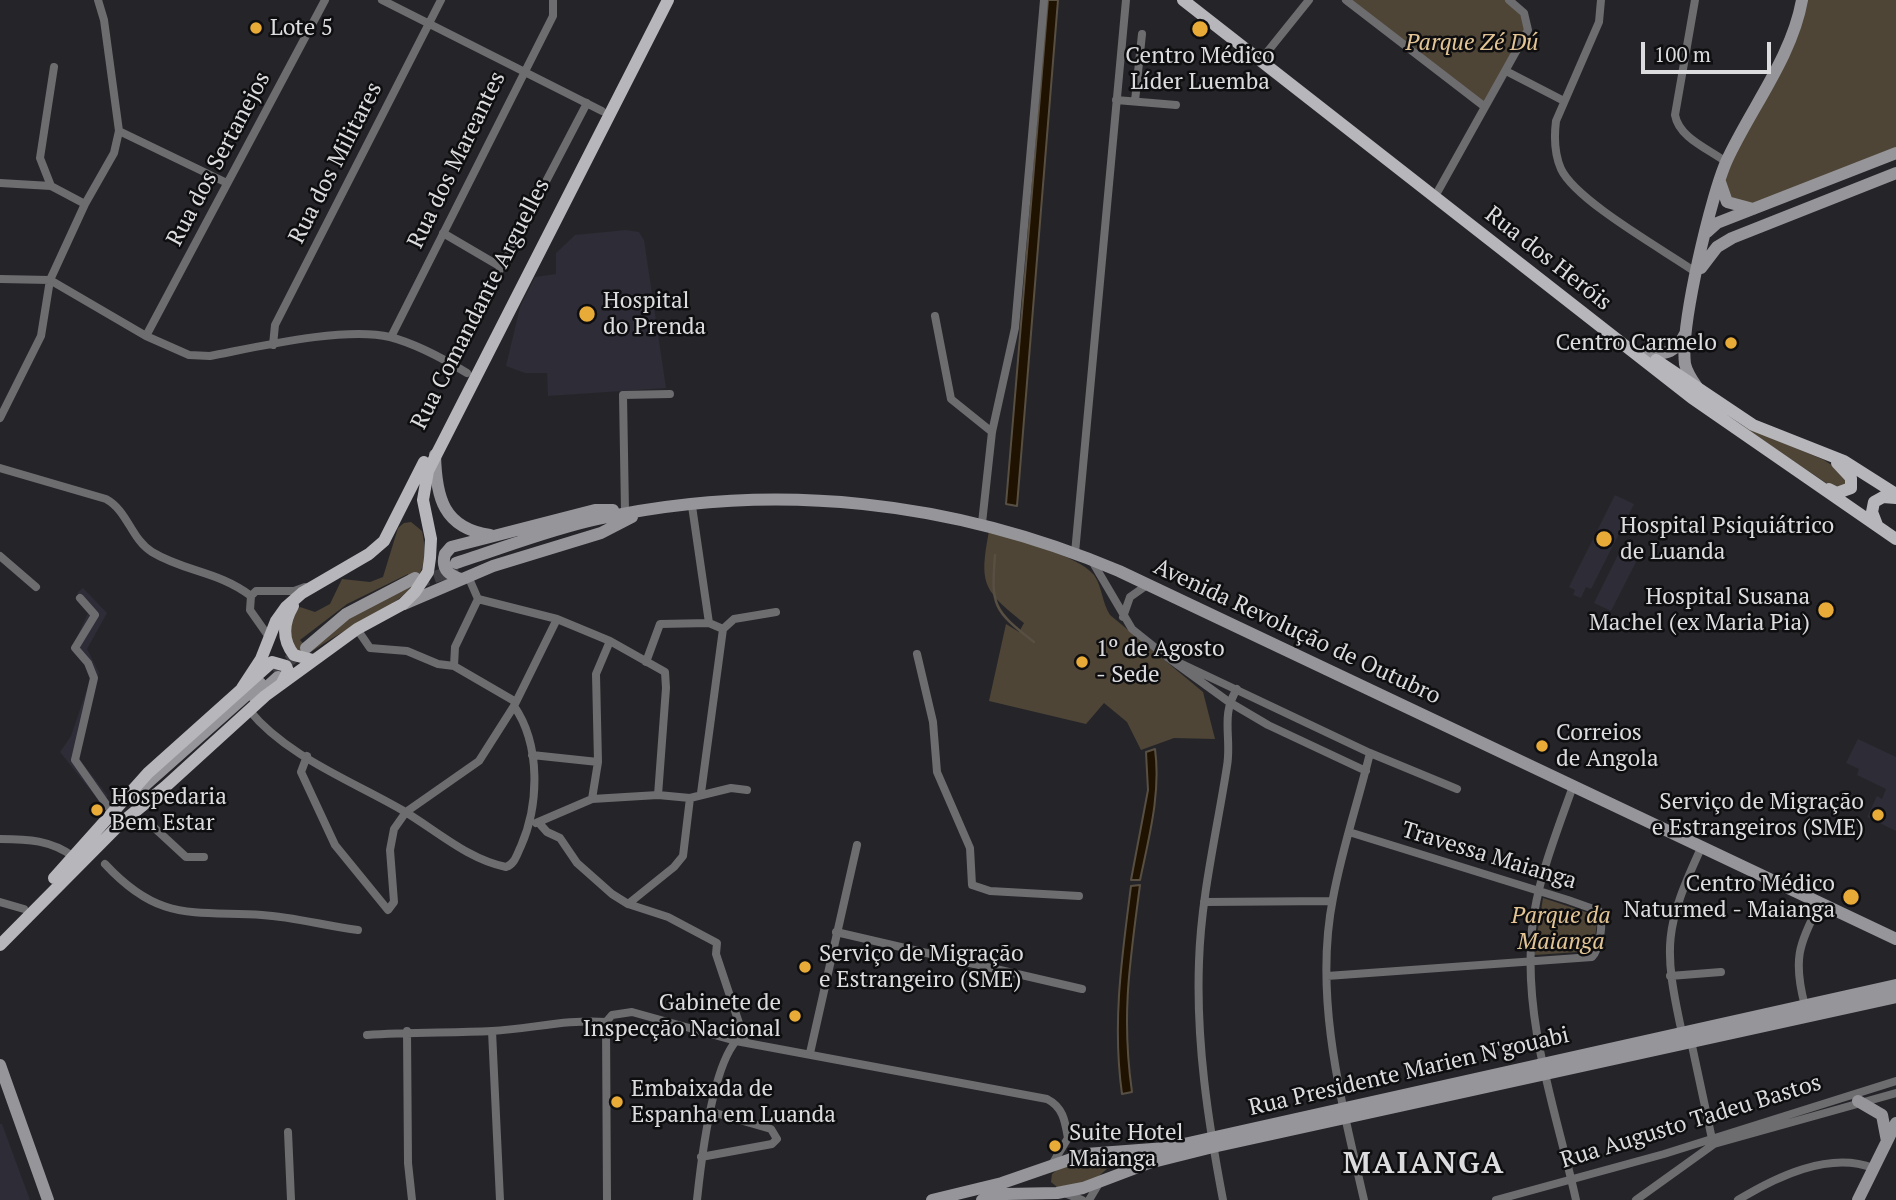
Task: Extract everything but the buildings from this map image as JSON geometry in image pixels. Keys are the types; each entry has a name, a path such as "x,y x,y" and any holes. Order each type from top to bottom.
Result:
{"main road":[{"name":"Rua Comandante Arguelles","path":"242,688 261,659 280,615 302,593 378,547 401,509 467,373 660,0"},
{"name":"Rua Comandante Arguelles","path":"435,456 668,0"},
{"name":"Rua dos Heróis","path":"1184,0 1692,398 1896,539"},
{"name":"Rua dos Heróis","path":"1192,0 1647,353 1705,395 1760,429 1844,461 1896,496"},
{"path":"1809,480 1837,492 1851,488 1852,478 1846,470 1819,451"},
{"path":"403,604 420,586 429,566 431,539 423,500 425,481 435,456"},
{"path":"1882,531 1873,517 1872,505 1880,498 1896,496"},
{"path":"302,593 289,613 285,642 294,655 309,653"},
{"name":"Avenida Revolução de Outubro","path":"0,945 74,857 116,819 165,788 249,710 278,677 309,653 403,604"},
{"path":"116,819 157,764 268,664 276,661 288,671 278,677"},
{"name":"Avenida Revolução de Outubro","path":"0,934 25,913 116,819"}],"street":[{"path":"0,418 41,336 50,280 85,204 114,153 119,131 104,20 98,0"},
{"name":"Rua dos Sertanejos","path":"146,336 325,0"},
{"path":"382,0 602,111"},
{"name":"Rua dos Militares","path":"273,345 275,325 441,0"},
{"name":"Rua dos Mareantes","path":"391,337 555,12 554,0"},
{"path":"982,523 992,432 1015,328 1044,0"},
{"path":"1075,553 1126,0"},
{"path":"1264,56 1309,0"},
{"path":"1346,0 1485,107"},
{"path":"1438,191 1506,71 1528,25 1521,9 1509,0"},
{"path":"1601,0 1599,22 1564,102 1554,136 1556,154 1569,182 1581,193 1697,273"},
{"path":"1695,0 1675,115 1681,129 1689,137 1726,162"},
{"path":"1705,395 1686,367 1687,330 1705,234 1726,162 1778,64 1802,0"},
{"path":"1135,101 1142,34"},
{"path":"51,187 40,158 54,67"},
{"path":"1506,71 1564,102"},
{"path":"1116,100 1176,105"},
{"path":"451,363 587,103"},
{"path":"119,131 227,183"},
{"path":"1705,234 1717,223 1896,153"},
{"path":"1697,273 1717,247 1746,232 1896,173"},
{"path":"1720,182 1727,202 1754,209"},
{"path":"0,183 51,187 85,204"},
{"path":"1740,214 1738,224 1746,232"},
{"path":"443,233 501,267"},
{"path":"0,279 50,280 146,336 198,356 341,336 391,337 451,363 467,373"},
{"path":"935,316 951,399 992,432"},
{"path":"1647,353 1666,354 1673,350 1687,330"},
{"path":"625,511 623,395 670,394"},
{"name":"Rua Comandante Arguelles","path":"435,456 437,492 449,513 473,531 501,536"},
{"path":"0,468 106,499 124,517 141,545 154,554 224,578 251,596"},
{"name":"Avenida Revolução de Outubro","path":"461,572 445,569 443,558 447,550 595,510 644,511 757,500 832,500 907,508 982,523 1091,559 1702,846 1895,940"},
{"path":"692,506 709,623"},
{"path":"251,596 259,591 294,591 315,582 367,549 401,509"},
{"name":"Avenida Revolução de Outubro","path":"403,604 461,572 601,533 644,511"},
{"path":"0,556 36,587"},
{"path":"1091,559 1132,629 1167,657 1229,702 1268,724 1366,771"},
{"path":"461,572 478,599 557,619 610,640 661,669 666,682 658,795"},
{"name":"Avenida Revolução de Outubro","path":"309,653 346,614 416,581"},
{"path":"1123,617 1130,597 1147,585"},
{"path":"251,596 250,610 269,637"},
{"path":"80,598 95,615 75,648 88,663 94,678 75,760 116,819"},
{"path":"454,666 455,648 478,599"},
{"path":"701,793 723,629 734,620 776,612"},
{"path":"307,756 301,772 329,836 385,911 392,907 394,902 391,839 406,812 479,761 515,704 557,619"},
{"path":"646,662 660,624 709,623 723,629"},
{"path":"249,710 273,733 307,756 406,812 465,851 506,867 513,863 534,824 532,755 523,720 515,704 454,666 438,664 407,650 370,649 357,629"},
{"path":"592,799 598,762 596,674 610,640"},
{"path":"917,654 933,722 937,772 970,848 972,885 990,891 1079,896"},
{"path":"1167,657 1370,753 1457,789"},
{"name":"Avenida Revolução de Outubro","path":"116,819 278,677"},
{"path":"1223,1200 1212,1143 1199,1022 1199,960 1205,902 1228,763 1226,721 1229,702 1237,689"},
{"path":"1364,1200 1344,1114 1332,1038 1327,976 1332,901 1370,753"},
{"path":"532,755 598,762"},
{"path":"1573,786 1540,891 1530,962 1532,1012 1543,1070 1576,1200"},
{"path":"534,824 592,799 658,795 690,798 701,793 731,788 747,790"},
{"path":"628,904 674,867 683,856 690,798"},
{"path":"147,821 186,857 204,857"},
{"path":"534,824 560,838 598,884 628,904 668,917 717,943 716,954 740,1041"},
{"name":"Travessa Maianga","path":"1327,976 1594,956 1602,918 1595,909 1349,832"},
{"path":"0,839 46,842 60,846 74,857"},
{"path":"810,1053 857,845"},
{"path":"1636,1200 1713,1141 1670,976 1671,921 1677,900 1702,846"},
{"path":"105,864 132,890 174,911 207,915 279,917 358,930"},
{"path":"1205,902 1332,901"},
{"path":"0,902 25,913 0,954"},
{"path":"1805,1006 1799,982 1798,952 1820,904"},
{"path":"836,932 1082,989"},
{"path":"1670,976 1721,972"},
{"name":"Rua Presidente Marien N'gouabi","path":"1686,1037 1894,986"},
{"name":"Rua Presidente Marien N'gouabi","path":"982,1200 1006,1194 1057,1193 1107,1180 1212,1143 1543,1070 1894,986"},
{"path":"607,1200 606,1022 612,1015 632,1012 740,1041 943,1082 1047,1099 1056,1104 1062,1112 1068,1138 1044,1183 1057,1193 1077,1196 1082,1200"},
{"path":"367,1035 407,1031 492,1031 564,1022 606,1022"},
{"path":"407,1031 412,1200"},
{"path":"492,1031 500,1200"},
{"path":"697,1200 701,1157 725,1057 740,1041"},
{"path":"0,1065 48,1200"},
{"name":"Rua Augusto Tadeu Bastos","path":"1713,1141 1896,1081"},
{"path":"0,1088 39,1200"},
{"name":"Rua Augusto Tadeu Bastos","path":"1496,1200 1896,1093"},
{"path":"1858,1101 1882,1115 1887,1141"},
{"path":"701,1157 772,1144 777,1139 771,1129 712,1112"},
{"path":"1858,1200 1896,1123"},
{"path":"288,1132 291,1200"},
{"name":"Rua Presidente Marien N'gouabi","path":"932,1200 1002,1183 1099,1152 1212,1143"},
{"path":"1089,1200 1096,1187 1107,1180 1110,1164 1099,1152"},
{"path":"1664,1154 1673,1160 1665,1176"},
{"path":"1738,1200 1755,1190 1823,1163 1846,1161 1873,1168"},
{"path":"1872,1200 1873,1168"}],"shaded area":[{"path":"1048,0 1058,0 1017,506 1006,504"},
{"name":"Hospital do Prenda","path":"626,230 639,232 644,240 666,388 548,396 547,373 525,373 506,366 520,307 535,277 556,274 556,253 575,235"},
{"name":"Hospital Psiquiátrico de Luanda","path":"1615,495 1634,504 1591,589 1586,587 1581,598 1573,595 1575,590 1569,587"},
{"path":"1619,553 1636,562 1611,611 1594,603"},
{"path":"83,588 107,613 87,649 99,673 74,752 108,796 100,802 60,752 71,736 90,680 89,671 73,646 88,613 86,605 77,593"},
{"path":"1858,739 1896,757 1896,831 1867,817 1877,796 1882,799 1886,789 1857,775 1859,769 1846,763"},
{"path":"1155,749 1156,782 1150,831 1140,880 1131,880 1148,790 1146,752"},
{"path":"1140,885 1127,1013 1132,1092 1122,1094 1118,1015 1122,964 1131,886"},
{"path":"2,1124 30,1200 0,1200"}],"green space":[{"name":"Parque Zé Dú","path":"1346,0 1509,0 1528,25 1485,107"},
{"path":"1802,0 1896,0 1896,153 1754,209 1723,195 1726,161 1778,64"},
{"path":"1739,424 1824,460 1847,482 1842,488 1835,489"},
{"path":"411,522 422,531 424,550 423,566 417,579 408,590 384,609 308,654 293,649 290,626 300,607 315,612 330,604 342,579 370,582 383,577 398,528","holes":["408,574 411,586 355,614 308,649 300,640 347,604"]},
{"name":"1º de Agosto - Sede","path":"989,531 1060,554 1086,567 1099,584 1110,615 1203,692 1215,739 1174,738 1141,750 1127,722 1104,703 1086,724 989,701 1006,624 1019,632 1024,623 1000,602 987,584 984,563"},
{"name":"Parque da Maianga","path":"1543,898 1598,916 1593,951 1534,955"},
{"path":"1102,1158 1108,1168 1092,1182 1057,1187 1051,1182 1052,1174 1065,1163"}],"waterway":[{"path":"995,555 994,586 998,606 1010,622 1034,642"}],"tunnel":[{"path":"417,583 458,569"},
{"path":"274,672 303,650"}],"place":[{"name":"Lote 5","path":"256,28"},
{"name":"Centro Médico Líder Luemba","path":"1200,29"},
{"name":"Hospital do Prenda","path":"587,314"},
{"name":"Centro Carmelo","path":"1731,343"},
{"name":"Hospital Psiquiátrico de Luanda","path":"1604,539"},
{"name":"Hospital Susana Machel (ex Maria Pia)","path":"1826,610"},
{"name":"1º de Agosto - Sede","path":"1082,662"},
{"name":"Correios de Angola","path":"1542,746"},
{"name":"Hospedaria Bem Estar","path":"97,810"},
{"name":"Serviço de Migração e Estrangeiros (SME)","path":"1878,815"},
{"name":"Centro Médico Naturmed - Maianga","path":"1851,897"},
{"name":"Serviço de Migração e Estrangeiro (SME)","path":"805,967"},
{"name":"Gabinete de Inspecção Nacional","path":"795,1016"},
{"name":"Embaixada de Espanha em Luanda","path":"617,1102"},
{"name":"Suite Hotel Maianga","path":"1055,1146"}],"district":[{"name":"MAIANGA","path":"1424,1164"}]}
